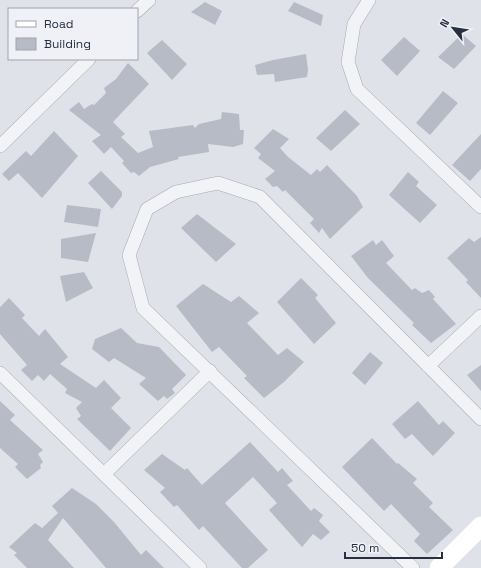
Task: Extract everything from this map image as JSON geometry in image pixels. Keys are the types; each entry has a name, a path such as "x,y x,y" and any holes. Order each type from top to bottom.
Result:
{"street":[{"path":"138,10 148,0"},
{"path":"369,0 354,24 348,62 357,89 481,207"},
{"path":"0,146 88,60"},
{"path":"412,568 210,371 143,308 129,255 147,209 176,192 218,183 260,197 481,419"},
{"path":"428,366 481,316"},
{"path":"104,474 210,371"},
{"path":"0,373 200,568"},
{"path":"439,568 481,526"}],"building":[{"path":"205,2 222,11 215,25 191,12"},
{"path":"294,2 323,15 321,26 288,11"},
{"path":"462,34 476,46 454,69 438,57"},
{"path":"404,37 420,51 397,76 381,60"},
{"path":"162,40 187,64 172,80 147,53"},
{"path":"306,54 308,70 307,77 275,82 274,74 257,75 255,65"},
{"path":"128,63 149,84 113,122 125,134 121,137 138,153 153,147 149,131 193,125 195,128 199,124 221,119 222,112 239,114 240,130 244,130 243,144 233,147 208,144 209,152 178,157 179,159 150,167 139,176 134,172 131,173 122,163 124,161 111,147 104,154 92,141 101,135 69,110 79,102 84,109 92,104 94,105 106,93 104,88 116,79"},
{"path":"443,91 458,103 430,135 416,123"},
{"path":"345,110 360,124 331,151 316,138"},
{"path":"273,129 289,139 280,148 288,157 311,175 317,169 320,172 327,165 357,196 363,207 330,239 322,228 319,233 310,223 314,219 285,190 283,192 277,186 273,187 265,179 275,171 258,158 261,154 254,148"},
{"path":"54,131 78,156 42,198 18,173 9,181 2,174 26,151 31,156"},
{"path":"481,134 481,169 470,181 452,165"},
{"path":"101,171 122,192 122,196 112,209 88,183"},
{"path":"408,172 419,182 416,186 437,205 420,223 389,195"},
{"path":"67,205 101,209 98,227 64,222"},
{"path":"197,214 236,244 216,262 181,228"},
{"path":"96,233 88,262 61,258 61,239"},
{"path":"481,237 481,298 466,282 468,280 447,258 469,238 474,242"},
{"path":"373,240 376,245 382,240 394,256 386,263 412,290 415,288 422,293 429,290 435,297 433,299 456,324 431,343 412,325 414,323 368,278 351,256"},
{"path":"84,272 93,288 66,302 60,276"},
{"path":"301,278 318,295 315,298 336,323 314,344 277,302"},
{"path":"203,284 231,302 239,296 259,313 247,323 278,355 287,348 304,362 284,382 264,398 244,378 247,376 219,347 212,352 176,306"},
{"path":"9,298 25,315 22,318 39,336 45,329 68,357 60,364 96,388 104,380 121,398 111,408 131,428 110,451 77,419 81,416 76,408 82,402 65,393 67,389 50,374 44,381 38,375 32,381 21,370 27,365 0,334 0,307"},
{"path":"121,328 137,343 159,347 186,375 172,389 175,393 167,399 164,396 158,401 139,384 146,378 114,358 109,362 92,349 95,339"},
{"path":"370,352 383,363 365,385 352,373"},
{"path":"481,365 481,391 467,375"},
{"path":"0,401 15,415 10,420 43,450 38,454 43,462 40,465 41,468 27,479 15,467 18,464 0,448"},
{"path":"418,401 439,425 443,421 455,433 433,456 412,434 405,439 392,424"},
{"path":"372,438 397,464 398,463 417,479 413,483 433,503 429,507 453,530 427,554 414,541 420,534 391,504 384,511 342,467"},
{"path":"250,442 278,472 282,468 293,481 287,485 311,511 314,508 323,515 319,521 330,532 321,540 313,534 302,547 269,510 277,503 253,477 225,503 268,550 248,568 242,568 203,526 199,530 177,505 174,507 160,492 165,488 144,470 162,454 185,470 187,468 202,485"},
{"path":"72,488 96,504 114,522 141,555 146,550 164,568 106,568 63,518 48,540 74,568 27,568 14,555 17,553 9,547 35,523 42,528 58,513 52,506"}]}
